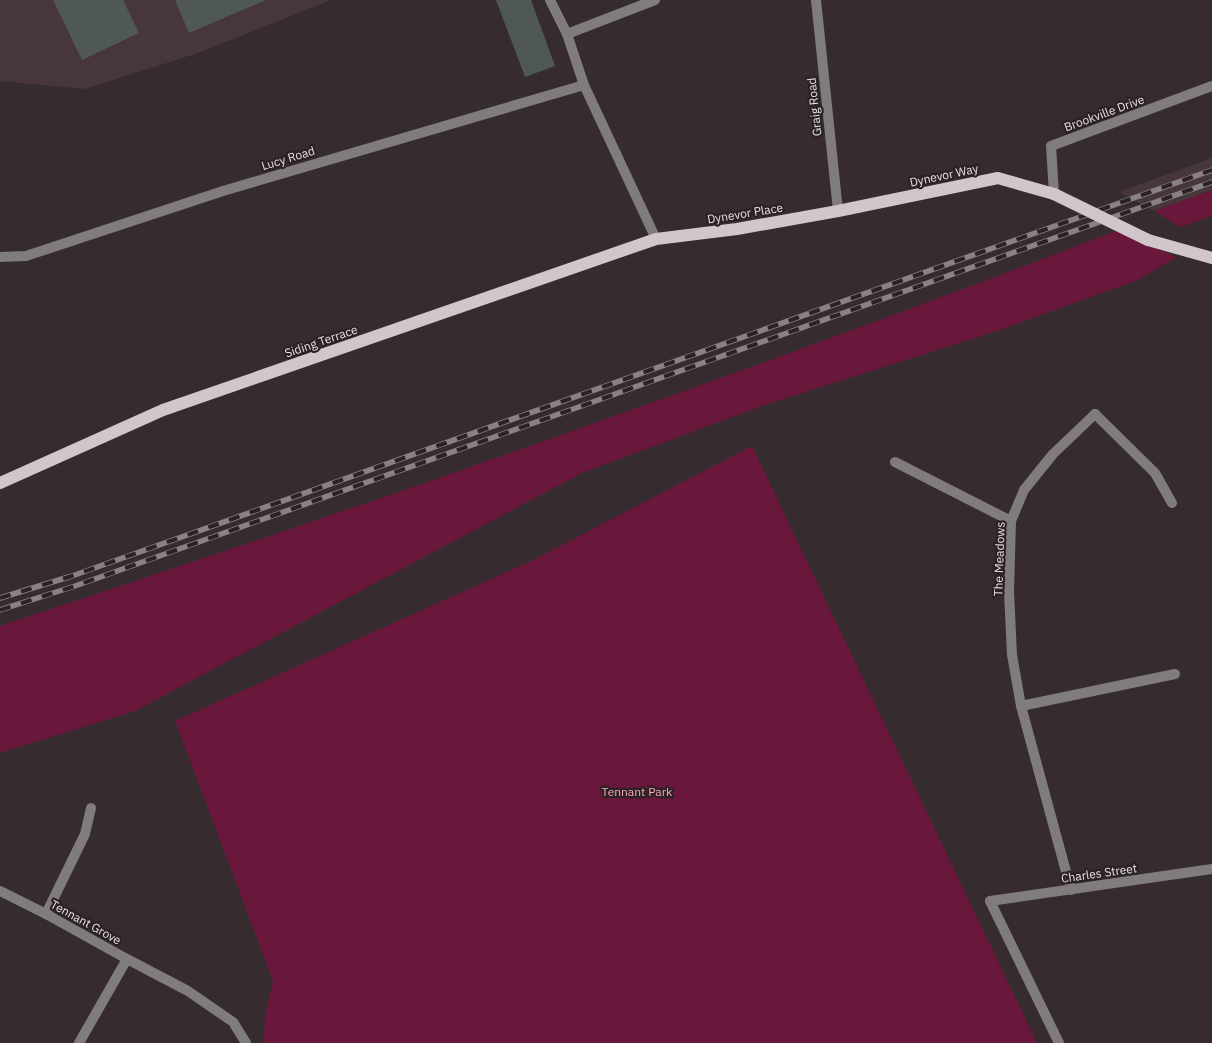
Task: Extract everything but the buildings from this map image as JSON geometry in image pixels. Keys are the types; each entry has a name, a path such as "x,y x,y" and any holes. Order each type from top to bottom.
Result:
{"main road":[{"name":"Dynevor Way","path":"838,211 998,178 1054,194 1148,240 1212,258"},
{"name":"Dynevor Place","path":"656,239 737,229 838,211"},
{"name":"Siding Terrace","path":"0,483 163,410 656,239"}],"street":[{"path":"550,0 567,34 584,85 656,239"},
{"path":"567,34 654,0"},
{"name":"Graig Road","path":"816,0 838,211"},
{"name":"Lucy Road","path":"0,257 26,256 232,188 584,85"},
{"name":"Brookville Drive","path":"1054,194 1051,146 1212,86"},
{"name":"The Meadows","path":"1071,890 1021,706 1012,646 1009,592 1011,521 1024,490 1053,454 1095,414 1155,473 1172,503"},
{"path":"895,462 1011,521"},
{"path":"1021,706 1175,674"},
{"path":"46,914 85,834 91,808"},
{"name":"Charles Street","path":"1059,1043 990,901 1212,869"},
{"name":"Tennant Grove","path":"0,891 127,959 79,1043"},
{"path":"127,959 188,991 233,1022 246,1043"}],"shaded area":[{"path":"0,0 331,0 198,53 85,89 0,81"},
{"path":"1212,158 1212,190 1154,211 1119,192"}],"green space":[{"path":"1212,190 1212,216 1180,227 1154,211"},
{"path":"1116,231 1177,257 1138,280 1000,330 762,406 582,473 135,711 0,753 0,626 421,484 700,386"},
{"name":"Tennant Park","path":"752,446 1037,1043 264,1043 265,1015 273,981 175,721 531,561"}],"railway":[{"path":"0,598 72,576 1212,170"},
{"path":"0,610 75,586 1212,182"}]}
